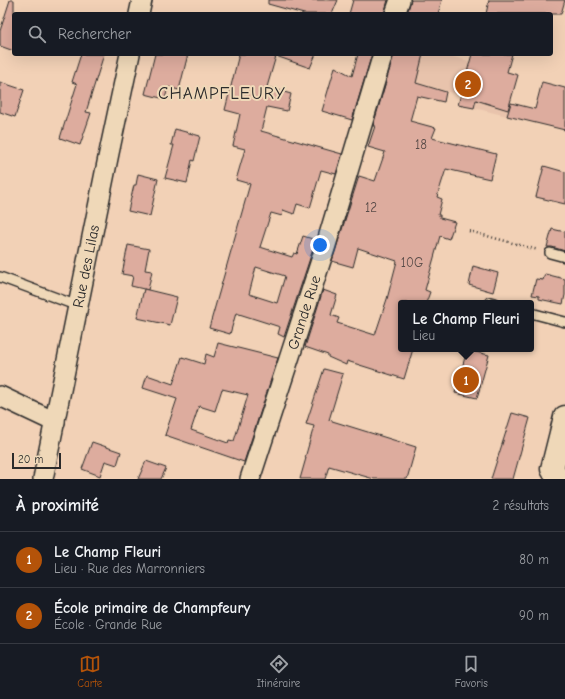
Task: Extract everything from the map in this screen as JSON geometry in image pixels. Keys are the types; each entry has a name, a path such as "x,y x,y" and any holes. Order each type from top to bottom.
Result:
{"street":[{"path":"139,12 142,0"},
{"path":"396,12 400,0"},
{"name":"Rue des Lilas","path":"43,479 130,56"},
{"name":"Grande Rue","path":"250,479 326,245 382,56"},
{"path":"0,396 55,422"},
{"path":"558,479 552,468 565,425"},
{"path":"558,479 561,472 565,470"}],"lane":[{"path":"550,253 565,257"},
{"path":"0,277 78,306"},
{"path":"534,314 565,322"}],"path":[{"path":"469,231 550,253"}],"shaded area":[{"path":"398,56 450,56 518,75 507,116 474,108 476,100 411,81"}],"building":[{"path":"10,0 14,0 14,12 12,12 12,50 0,46 0,31"},
{"path":"268,0 338,0 333,12 297,12 268,4"},
{"path":"353,0 388,0 385,12 350,12"},
{"path":"411,0 442,0 439,12 408,12"},
{"path":"489,0 565,0 561,14 553,14 553,12 486,12"},
{"path":"80,56 103,56 86,112 91,113 80,145 60,138 77,84 72,82"},
{"path":"154,56 188,56 179,90 168,87 165,99 145,94"},
{"path":"238,56 276,56 267,87 291,94 287,111 267,107 261,131 342,154 336,174 321,170 310,208 297,204 294,214 283,210 282,216 271,213 260,247 292,257 294,253 297,254 303,236 316,240 284,337 278,334 280,327 236,313 230,334 209,328 250,184 236,180 245,149 233,146 240,114 225,110","holes":["256,267 285,276 277,303 249,294"]},
{"path":"276,56 315,56 310,68"},
{"path":"357,56 371,56 352,120 322,111 335,67 352,76"},
{"path":"393,56 423,56 416,83 446,92 444,102 417,96 410,121 436,128 432,138 496,154 490,179 446,169 437,197 442,199 438,215 440,215 440,218 455,222 449,239 440,236 425,290 430,292 427,300 398,300 398,352 412,352 404,379 347,361 346,365 328,357 328,355 305,347 323,290 337,295 331,315 339,318 337,323 375,335 387,299 397,261 358,248 353,267 332,261 359,176 375,181 385,152 368,147 375,126 373,126"},
{"path":"471,56 511,56 507,72 518,75 508,110 476,100 474,108 458,105"},
{"path":"0,82 24,90 15,117 0,112"},
{"path":"542,82 565,88 565,130 507,116 511,103 535,109"},
{"path":"175,129 200,136 194,161 192,160 187,183 165,178 174,145 171,145"},
{"path":"544,166 565,172 565,204 536,197"},
{"path":"138,174 158,179 150,216 128,211"},
{"path":"552,229 565,232 565,251 547,247"},
{"path":"128,245 149,249 145,270 152,271 148,290 131,286 133,276 122,274"},
{"path":"473,266 498,273 493,292 469,285"},
{"path":"545,274 565,279 565,295 563,304 539,299 539,296 532,295 536,279 543,280"},
{"path":"144,289 177,297 170,325 137,318"},
{"path":"218,343 278,358 244,462 165,435 177,399 143,388 147,375 173,384 182,357 204,364 206,354 214,357","holes":["222,389 248,395 234,441 229,440 228,443 191,430 199,406 215,411"]},
{"path":"466,352 476,352 489,355 477,398 455,393"},
{"path":"324,369 343,374 329,420 416,447 407,479 374,479 329,466 325,479 300,479 314,426 306,424"},
{"path":"512,413 530,418 513,479 491,479"},
{"path":"92,442 121,452 117,465 105,461 100,476 82,469"},
{"path":"146,461 166,468 161,479 138,479"}],"place":[{"name":"École primaire de Champfeury","path":"468,84"},
{"name":"Le Champ Fleuri","path":"466,380"}],"district":[{"name":"CHAMPFLEURY","path":"222,93"}]}
